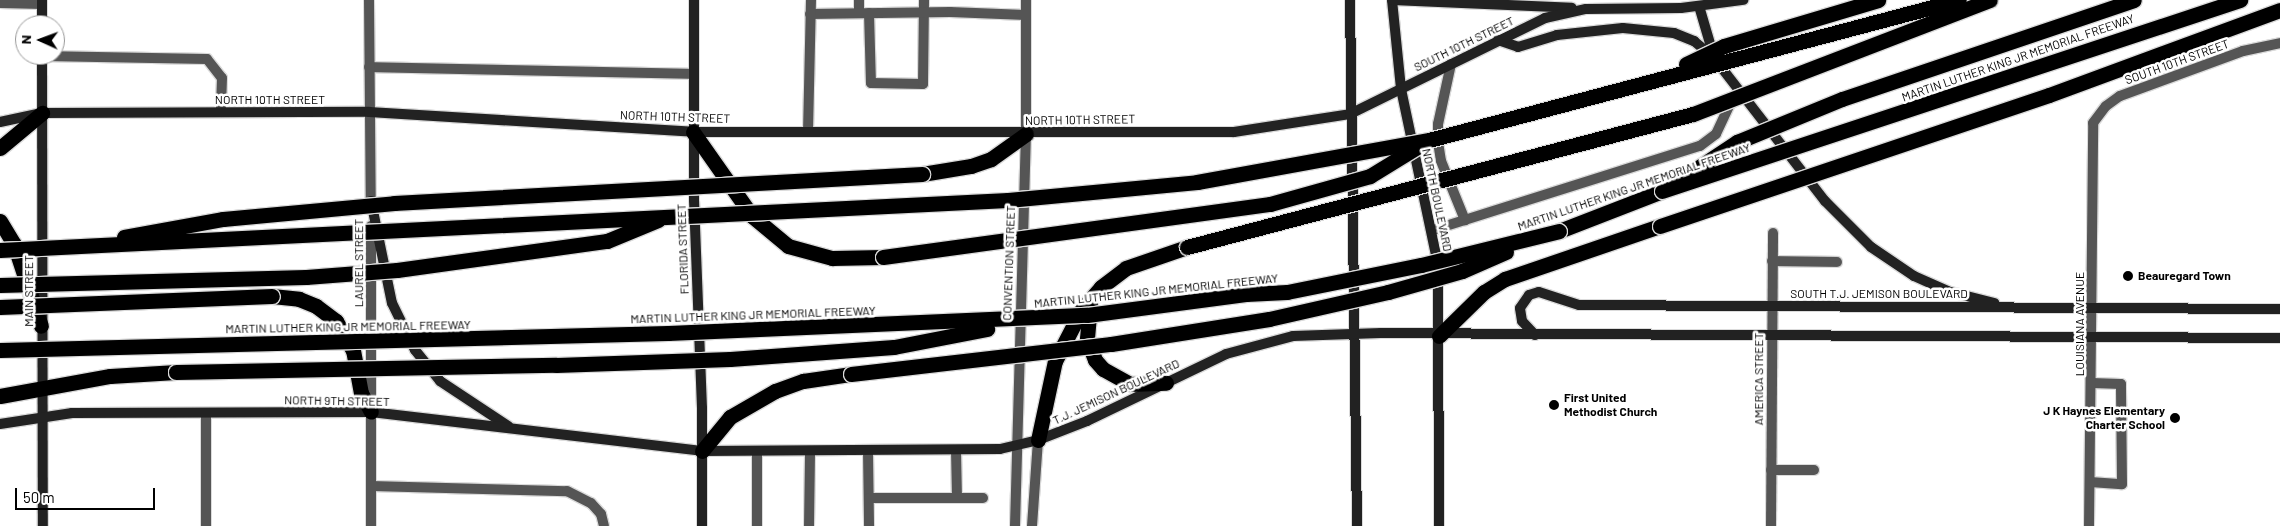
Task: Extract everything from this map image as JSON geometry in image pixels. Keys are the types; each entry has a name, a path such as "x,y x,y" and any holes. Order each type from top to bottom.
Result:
{"highway":[{"path":"1650,81 1724,46 1878,0"},
{"path":"0,250 1008,200 1197,182 1429,140 1959,0"},
{"path":"1038,440 1055,361 1072,324 1092,298 1126,268 1187,247 1694,114 1990,0"},
{"path":"1662,191 1737,142 1816,110 1898,78 2134,0"},
{"name":"MARTIN LUTHER KING JR MEMORIAL FREEWAY","path":"0,350 668,334 1045,318 1287,292 1421,265 1559,231 1662,191 2240,0"},
{"path":"1439,336 1478,296 1505,279 2049,95 2280,10"},
{"path":"0,148 42,112"},
{"path":"694,132 752,216 788,246 832,258 883,256 1270,204 1370,176 1429,140"},
{"path":"63,248 223,219 394,203 922,174 971,166 991,159 1026,134"},
{"path":"0,285 306,277 397,270 607,241 668,216"},
{"path":"0,221 14,244 41,326"},
{"path":"702,451 730,417 775,391 803,381 1111,344 1269,320 1462,271 1559,231"},
{"path":"0,307 272,296 300,298 316,306 336,321 353,350 361,393 371,412"},
{"path":"1092,298 1086,320 1087,339 1095,360 1103,369 1130,384 1166,383"},
{"path":"0,396 110,376 176,372 556,365 730,358 894,346 1045,318"}],"main road":[{"name":"FLORIDA STREET","path":"694,0 694,132 702,451 702,526"},
{"path":"1350,0 1350,114 1357,526"},
{"path":"1392,0 1586,9"},
{"name":"NORTH BOULEVARD","path":"1392,0 1401,90 1433,230 1438,265 1439,526"},
{"name":"SOUTH 10TH STREET","path":"1350,114 1545,18 1586,9 1699,6 1743,0"},
{"path":"42,2 42,15"},
{"path":"1699,6 1714,58"},
{"path":"1498,40 1518,47 1579,31 1646,28 1685,36 1703,46 1714,58 1825,201 1871,247 1914,276 1947,291 2018,308"},
{"name":"MAIN STREET","path":"42,65 41,388 43,417 43,526"},
{"name":"NORTH 10TH STREET","path":"0,122 42,112 369,112 694,132 1026,134 1234,132 1350,114"},
{"path":"371,200 392,303 415,350 440,381 512,429"},
{"name":"SOUTH T.J. JEMISON BOULEVARD","path":"1535,335 1525,326 1520,314 1522,304 1534,293 1545,292 1579,305 2280,309"},
{"name":"T.J. JEMISON BOULEVARD","path":"702,451 956,450 1017,447 1087,421 1226,354 1258,343 1292,336 1398,334 1439,336"},
{"path":"1439,336 2280,338"},
{"name":"NORTH 9TH STREET","path":"0,424 72,413 371,412 702,451"}],"street":[{"name":"LAUREL STREET","path":"369,0 371,526"},
{"path":"808,132 810,0"},
{"path":"859,0 864,13 871,82 923,84 924,0"},
{"name":"CONVENTION STREET","path":"1015,526 1026,134 1026,0"},
{"path":"0,3 42,2"},
{"path":"810,14 924,12 1026,15"},
{"name":"SOUTH 10TH STREET","path":"2093,122 2106,106 2120,96 2243,51 2280,44"},
{"path":"65,56 207,58 222,78 221,112"},
{"path":"1451,64 1438,124 1438,142 1441,161 1465,220"},
{"path":"369,67 694,74"},
{"path":"1433,230 1700,146 1716,134 1730,104 1742,94"},
{"name":"LOUISIANA AVENUE","path":"2089,526 2093,308 2093,122"},
{"name":"AMERICA STREET","path":"1771,526 1773,233"},
{"path":"1772,262 1837,262"},
{"path":"2090,482 2122,484 2121,384 2092,384"},
{"path":"206,413 206,526"},
{"path":"1032,526 1038,440"},
{"path":"868,450 869,526"},
{"path":"956,450 957,498"},
{"path":"809,526 810,451"},
{"path":"757,526 758,452"},
{"path":"1771,470 1814,470"},
{"path":"371,486 567,491 591,503 601,514 604,526"},
{"path":"869,498 983,498"}],"place":[{"name":"Beauregard Town","path":"2128,276"},
{"name":"First United Methodist Church","path":"1554,405"},
{"name":"J K Haynes Elementary Charter School","path":"2175,418"}]}
